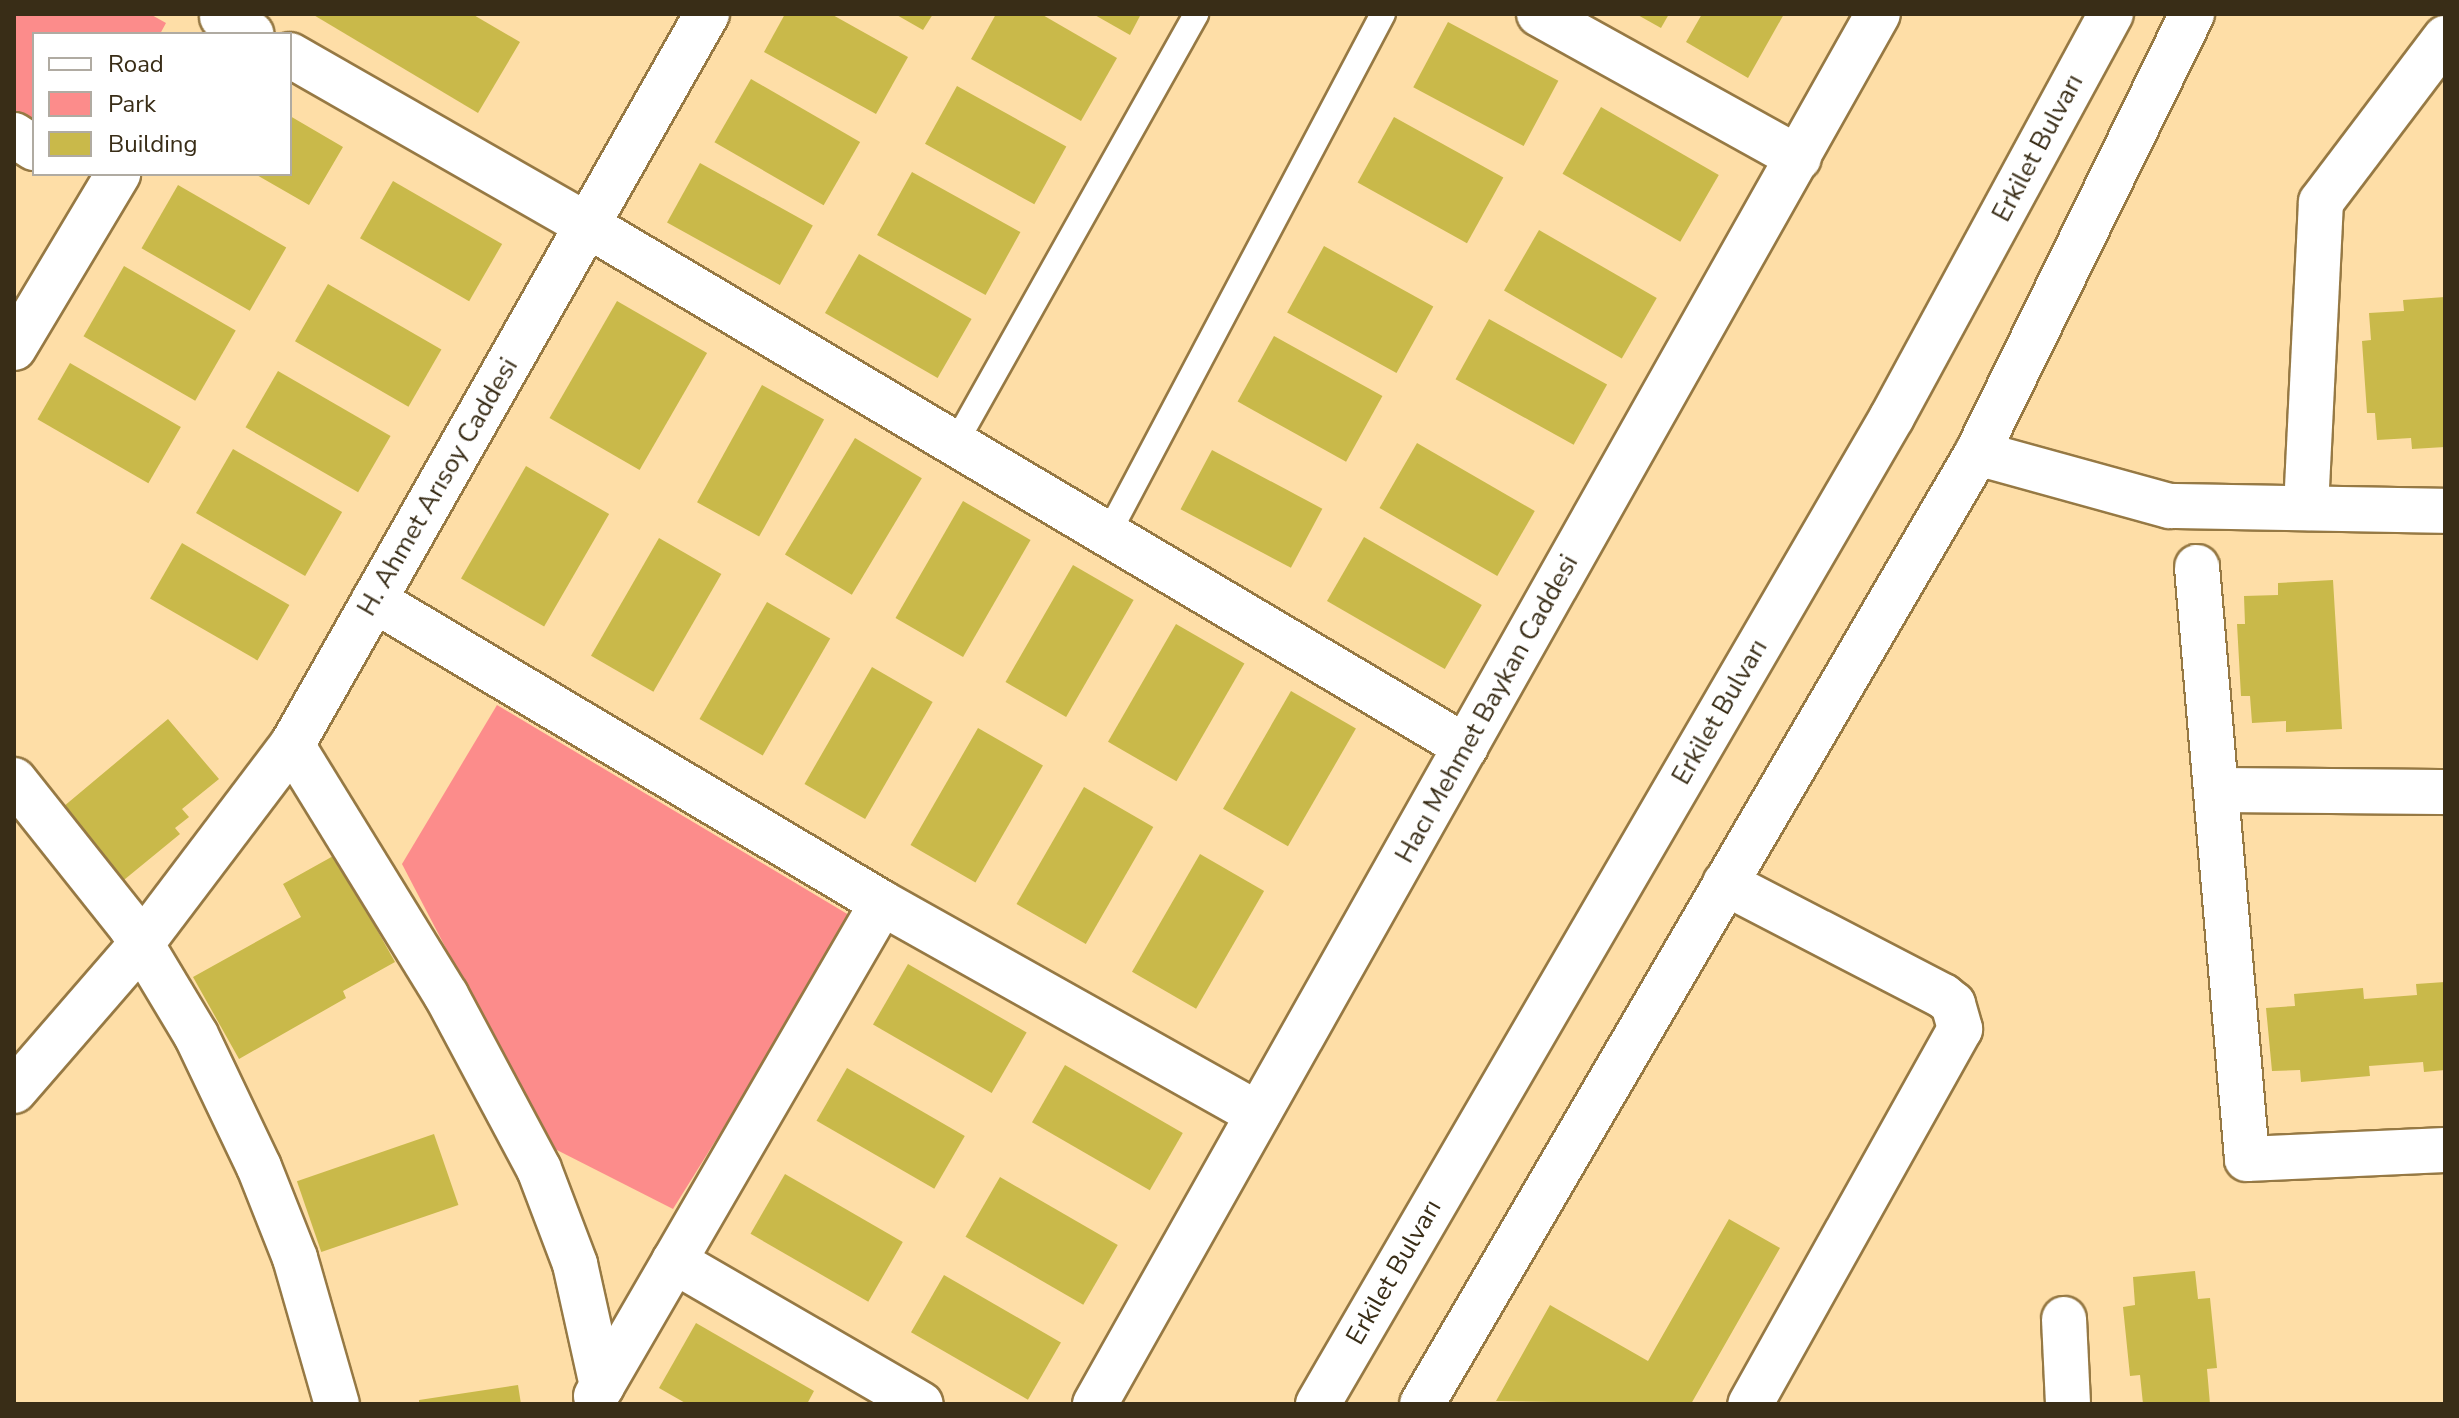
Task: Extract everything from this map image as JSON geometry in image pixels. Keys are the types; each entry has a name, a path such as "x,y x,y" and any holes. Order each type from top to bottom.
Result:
{"street":[{"name":"H. Ahmet Arısoy Caddesi","path":"14,1091 142,943 292,745 707,14"},
{"path":"1539,14 1799,158"},
{"name":"Hacı Mehmet Baykan Caddesi","path":"1095,1404 1878,14"},
{"name":"Erkilet Bulvarı","path":"1318,1404 1892,417 2111,14"},
{"path":"1422,1404 1977,453 2192,14"},
{"path":"2306,508 2321,202 2445,38"},
{"path":"292,56 587,225 1466,747"},
{"path":"14,135 32,147"},
{"path":"14,348 100,180"},
{"path":"1977,453 2170,506 2445,511"},
{"path":"2197,567 2247,1159 2445,1150"},
{"path":"374,600 882,903 1258,1114"},
{"path":"292,745 446,995 539,1169 575,1264 596,1395"},
{"path":"14,780 86,864 142,943 196,1035 259,1167 313,1315 337,1404"},
{"path":"2216,790 2445,792"},
{"path":"1725,883 1943,996 1953,1004 1960,1029 1750,1404"},
{"path":"596,1395 882,903"},
{"path":"674,1261 921,1404"},
{"path":"2064,1319 2068,1404"}],"lane":[{"path":"955,444 1196,14"},
{"path":"1108,534 1383,14"}],"green space":[{"path":"14,14 150,14 166,23 161,32 32,32 32,148 14,137"},
{"path":"497,705 854,918 673,1209 549,1146 402,864"}],"building":[{"path":"312,14 472,14 520,42 478,113"},
{"path":"785,14 831,14 908,57 876,114 764,52"},
{"path":"895,14 933,14 923,30"},
{"path":"996,14 1041,14 1117,58 1081,121 971,59"},
{"path":"1093,14 1141,14 1130,35"},
{"path":"1636,14 1669,14 1661,28"},
{"path":"1702,14 1784,14 1748,78 1686,42"},
{"path":"1448,22 1558,81 1524,146 1413,87"},
{"path":"751,79 860,142 824,205 714,142"},
{"path":"957,86 1066,147 1034,204 925,144"},
{"path":"1601,107 1719,175 1680,242 1562,174"},
{"path":"292,117 343,147 309,205 258,176 292,176"},
{"path":"1394,117 1503,178 1467,243 1358,183"},
{"path":"700,163 813,226 780,285 667,222"},
{"path":"912,172 1020,232 986,295 877,235"},
{"path":"393,181 502,244 469,301 360,238"},
{"path":"178,185 286,248 250,311 142,248"},
{"path":"1539,230 1657,298 1622,359 1504,291"},
{"path":"1324,246 1433,307 1396,373 1287,312"},
{"path":"859,254 972,319 938,378 825,313"},
{"path":"124,266 236,330 195,401 84,336"},
{"path":"328,284 441,350 408,407 295,341"},
{"path":"2445,297 2445,447 2412,449 2411,438 2377,440 2375,413 2367,413 2362,341 2371,340 2369,313 2404,311 2403,300"},
{"path":"617,301 707,353 640,470 550,418"},
{"path":"1489,319 1607,384 1574,445 1456,379"},
{"path":"1274,336 1382,396 1346,462 1238,402"},
{"path":"70,363 181,427 148,483 38,419"},
{"path":"278,371 391,436 358,492 246,427"},
{"path":"762,385 824,419 759,537 697,502"},
{"path":"855,438 922,478 852,595 785,555"},
{"path":"1417,443 1535,511 1497,576 1380,508"},
{"path":"233,449 342,512 305,576 196,513"},
{"path":"1212,450 1322,509 1291,568 1181,509"},
{"path":"526,466 609,514 544,627 461,579"},
{"path":"963,501 1031,540 963,657 896,618"},
{"path":"1364,537 1482,605 1445,669 1327,601"},
{"path":"659,538 721,574 653,692 591,656"},
{"path":"182,543 289,605 257,660 150,598"},
{"path":"1073,565 1134,600 1066,717 1006,682"},
{"path":"2333,580 2342,729 2286,732 2286,721 2252,723 2250,696 2241,696 2237,624 2245,624 2244,596 2278,595 2278,583"},
{"path":"767,602 830,638 763,755 700,719"},
{"path":"1176,624 1244,664 1176,781 1108,742"},
{"path":"872,667 933,702 865,819 804,784"},
{"path":"1291,691 1356,729 1288,846 1223,809"},
{"path":"168,719 219,779 182,809 189,817 175,828 180,834 119,884 57,812"},
{"path":"978,728 1043,765 975,882 910,845"},
{"path":"1084,787 1153,827 1086,944 1016,904"},
{"path":"1200,854 1264,891 1196,1009 1132,972"},
{"path":"335,855 395,962 343,991 346,998 239,1059 193,977 301,917 283,884"},
{"path":"908,964 1027,1032 992,1093 873,1025"},
{"path":"2445,982 2445,1070 2424,1072 2423,1062 2369,1066 2370,1076 2301,1082 2300,1070 2272,1071 2266,1008 2295,1006 2294,994 2363,988 2364,999 2417,995 2416,984"},
{"path":"1065,1065 1183,1133 1150,1190 1032,1122"},
{"path":"847,1068 965,1136 934,1189 816,1121"},
{"path":"434,1134 458,1205 321,1252 297,1181"},
{"path":"785,1174 903,1242 868,1302 750,1234"},
{"path":"1000,1177 1118,1245 1083,1305 966,1237"},
{"path":"1729,1219 1780,1248 1691,1404 1496,1401 1550,1305 1648,1361"},
{"path":"2195,1271 2198,1299 2210,1298 2217,1368 2207,1369 2210,1404 2143,1404 2140,1375 2130,1376 2123,1307 2135,1305 2133,1277"},
{"path":"944,1275 1061,1342 1028,1400 911,1332"},
{"path":"696,1323 814,1391 807,1404 687,1404 659,1388"},
{"path":"518,1385 521,1404 419,1404 419,1400"}]}
